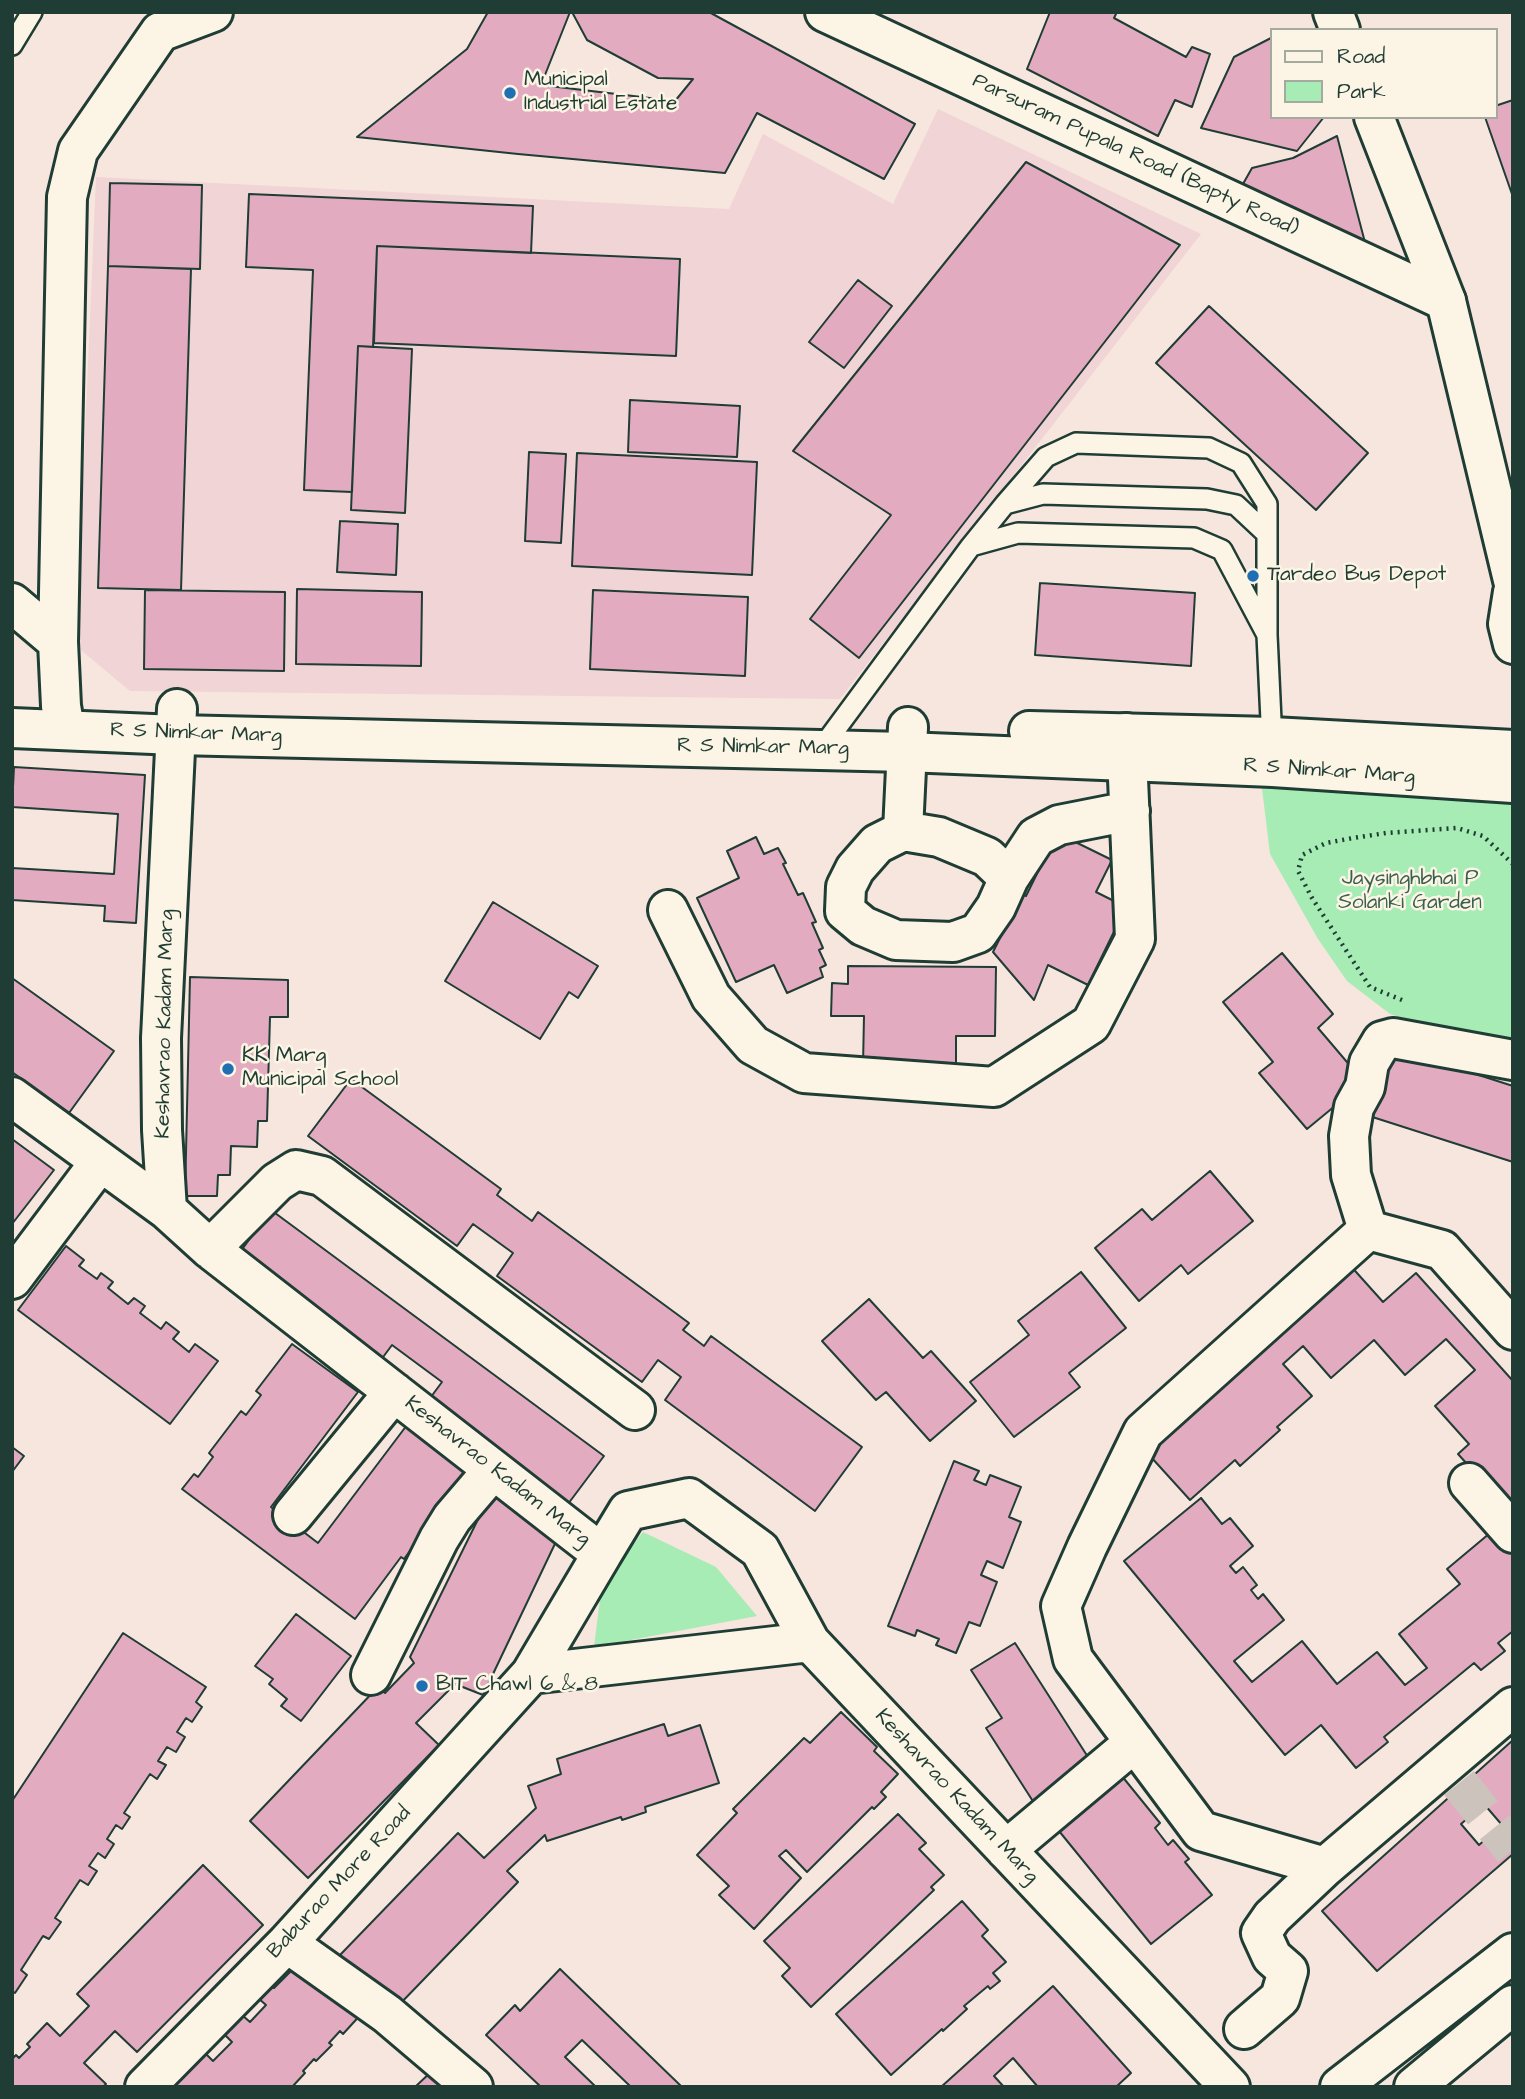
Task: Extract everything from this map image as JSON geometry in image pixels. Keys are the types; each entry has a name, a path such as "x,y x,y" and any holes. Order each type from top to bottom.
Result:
{"street":[{"path":"63,717 58,642 67,197 73,167 78,151 160,32 213,12"},
{"name":"Parsuram Pupala Road (Bapty Road)","path":"825,12 1446,300"},
{"path":"1375,119 1446,300 1513,580"},
{"path":"1513,592 1508,624 1513,644"},
{"path":"12,603 58,642"},
{"name":"R S Nimkar Marg","path":"12,705 63,717 177,722 829,737 1273,752 1513,750"},
{"name":"R S Nimkar Marg","path":"12,727 63,717"},
{"name":"Keshavrao Kadam Marg","path":"177,722 161,1038 162,1130 167,1210 210,1249 602,1554 628,1511 689,1498 760,1550 810,1643 1230,2087"},
{"path":"903,831 907,740"},
{"path":"668,910 711,997 753,1045 804,1073 994,1087 1091,1024 1135,939 1127,747"},
{"name":"R S Nimkar Marg","path":"1273,752 1513,783"},
{"path":"1009,878 987,857 939,837 903,831 877,844 855,869 846,887 845,911 863,926 897,940 953,942 978,933 1036,837 1059,825 1130,811"},
{"path":"1368,1230 1351,1175 1349,1136 1354,1107 1365,1087 1369,1063 1382,1041 1392,1038 1513,1060"},
{"path":"12,1097 167,1210"},
{"path":"12,1279 100,1161"},
{"path":"210,1249 277,1182 296,1170 322,1176 635,1410"},
{"path":"1368,1230 1442,1250 1513,1330"},
{"path":"1325,1867 1201,1831 1073,1658 1061,1606 1143,1432 1368,1230"},
{"path":"293,1515 394,1392"},
{"path":"371,1675 439,1539 452,1518 493,1470"},
{"path":"1469,1483 1513,1533"},
{"name":"Baburao More Road","path":"145,2087 288,1943 531,1674 602,1554"},
{"path":"531,1674 810,1643"},
{"path":"1244,2029 1280,1998 1288,1971 1272,1957 1261,1933 1272,1917 1325,1867 1452,1774 1513,1707"},
{"path":"1006,1850 1135,1742"},
{"path":"288,1943 387,2014 473,2087"},
{"path":"1340,2087 1513,1953"},
{"path":"1413,2087 1513,2005"}],"lane":[{"path":"12,45 32,12"},
{"path":"829,737 1005,504 1046,457 1076,443 1209,448 1241,463 1268,505 1267,635 1273,752"},
{"path":"1005,504 1043,494 1207,499 1237,505 1268,534"},
{"path":"971,546 1018,533 1194,538 1222,550 1267,635"}],"path":[{"path":"1407,1001 1370,987 1312,898 1298,871 1302,855 1326,843 1353,838 1457,828 1483,836 1513,864"}],"shaded area":[{"path":"938,109 1201,234 840,699 130,691 76,646 96,177 729,209 763,134 893,204"}],"green space":[{"name":"Jaysinghbhai P Solanki Garden","path":"1261,780 1513,796 1513,1050 1476,1042 1390,1014 1347,981 1318,939 1270,854"},
{"path":"643,1532 716,1567 757,1616 594,1647 602,1583"}],"building":[{"name":"Municipal Industrial Estate","path":"488,12 570,12 541,85 675,101 693,79 658,78 587,40 572,12 709,12 915,124 884,179 757,113 725,173 357,137 467,49"},
{"path":"1050,12 1117,12 1114,18 1186,57 1192,47 1210,54 1192,107 1175,100 1158,136 1027,69"},
{"path":"1270,39 1270,119 1322,119 1297,151 1201,128 1234,57"},
{"path":"1513,100 1513,197 1486,119 1497,119 1497,105"},
{"path":"1337,136 1367,250 1239,191 1252,168 1293,158"},
{"path":"1026,162 1180,245 859,658 810,619 891,515 793,451"},
{"path":"110,183 202,185 200,269 108,266"},
{"path":"249,194 533,206 531,253 377,246 373,347 358,346 352,492 304,490 313,270 246,267"},
{"path":"377,246 680,259 676,356 374,343"},
{"path":"108,266 191,269 181,590 98,588"},
{"path":"858,280 892,306 844,368 809,342"},
{"path":"1209,306 1368,453 1316,510 1156,363"},
{"path":"358,346 412,349 405,513 351,510"},
{"path":"630,400 740,406 737,457 628,452"},
{"path":"529,452 566,454 561,543 525,541"},
{"path":"577,453 757,462 752,575 572,566"},
{"path":"340,521 398,524 396,575 337,572"},
{"path":"1040,583 1195,593 1191,666 1035,655"},
{"path":"297,589 422,592 421,666 296,664"},
{"path":"145,590 285,592 284,671 144,669"},
{"path":"593,590 748,597 745,676 590,669"},
{"path":"14,767 145,775 136,923 104,921 105,906 12,900 12,868 114,874 118,814 12,807"},
{"path":"1057,833 1112,860 1096,892 1126,907 1088,985 1048,965 1034,1000 993,952 1022,894 1026,896"},
{"path":"756,837 764,854 778,848 798,895 803,893 816,922 812,923 823,948 819,950 826,965 820,968 823,977 787,993 774,965 736,982 697,898 739,878 727,851"},
{"path":"493,902 598,966 578,998 569,992 540,1039 445,981"},
{"path":"1282,953 1333,1014 1318,1028 1364,1082 1307,1129 1259,1073 1273,1062 1223,1002"},
{"path":"848,966 996,967 995,1036 956,1036 956,1067 863,1065 864,1016 831,1016 832,983 848,984"},
{"name":"KK Marg Municipal School","path":"190,977 288,980 288,1017 270,1017 267,1121 258,1121 257,1147 231,1146 230,1175 218,1175 217,1196 185,1196"},
{"path":"12,978 114,1051 69,1113 12,1072"},
{"path":"1388,1046 1513,1086 1513,1162 1363,1114"},
{"path":"351,1079 501,1189 497,1195 532,1221 538,1212 689,1323 683,1330 704,1346 711,1336 862,1447 815,1511 665,1400 681,1377 658,1360 642,1382 497,1276 513,1253 473,1224 457,1246 308,1136"},
{"path":"12,1139 54,1170 12,1224"},
{"path":"1210,1171 1253,1221 1188,1274 1181,1265 1139,1301 1095,1248 1142,1209 1152,1220"},
{"path":"271,1210 604,1456 565,1508 425,1405 442,1382 392,1345 375,1368 232,1263"},
{"path":"66,1246 84,1260 79,1266 97,1279 101,1273 113,1282 108,1288 128,1304 134,1298 145,1306 140,1313 161,1329 166,1322 179,1332 173,1339 189,1352 195,1344 218,1361 170,1424 18,1310"},
{"path":"1348,1263 1383,1302 1416,1273 1513,1381 1513,1505 1487,1486 1458,1454 1469,1444 1435,1406 1475,1370 1446,1339 1405,1375 1374,1340 1331,1378 1303,1346 1283,1364 1312,1396 1277,1427 1280,1430 1240,1466 1235,1460 1190,1500 1141,1446"},
{"path":"1081,1272 1126,1328 1069,1373 1080,1387 1014,1437 970,1382 1029,1335 1018,1321"},
{"path":"869,1299 923,1358 931,1351 976,1401 930,1441 886,1392 876,1400 822,1341"},
{"path":"292,1344 358,1392 271,1507 318,1543 407,1425 469,1472 355,1619 182,1489 194,1474 198,1477 213,1457 209,1453 241,1411 246,1415 261,1395 256,1391"},
{"path":"12,1447 24,1456 12,1472"},
{"path":"954,1461 979,1471 974,1480 986,1485 990,1475 1021,1487 1009,1517 1021,1522 1003,1568 987,1561 981,1575 997,1582 980,1626 969,1622 956,1653 936,1645 939,1639 917,1630 915,1636 888,1626"},
{"name":"BIT Chawl 6 & 8","path":"490,1495 562,1529 483,1695 455,1684 416,1723 439,1745 308,1878 250,1821 377,1688 385,1693 414,1663 410,1657"},
{"path":"1201,1498 1222,1524 1230,1518 1253,1546 1230,1566 1236,1573 1243,1567 1257,1585 1251,1590 1258,1599 1263,1594 1284,1620 1234,1661 1252,1682 1302,1641 1337,1684 1377,1652 1405,1685 1427,1668 1399,1634 1460,1584 1447,1569 1496,1528 1513,1548 1513,1631 1498,1643 1505,1651 1481,1670 1474,1663 1384,1737 1388,1742 1356,1768 1321,1725 1285,1755 1124,1561"},
{"path":"296,1614 351,1656 301,1721 281,1706 287,1699 269,1684 273,1679 255,1666"},
{"path":"123,1633 206,1687 196,1702 202,1707 192,1722 186,1718 177,1732 185,1737 176,1752 167,1747 158,1761 166,1765 157,1779 150,1774 124,1813 130,1817 122,1829 116,1825 107,1839 114,1844 105,1858 98,1853 89,1866 97,1871 88,1885 80,1880 55,1918 61,1922 49,1939 43,1936 21,1970 27,1975 15,1993 12,1991 12,1801"},
{"path":"1015,1643 1095,1768 1036,1806 986,1728 1002,1718 971,1670"},
{"path":"841,1712 877,1747 874,1751 898,1774 881,1792 886,1797 874,1809 872,1807 807,1872 786,1850 779,1856 801,1878 754,1929 719,1895 729,1886 697,1855 737,1813 733,1809 804,1738 810,1743"},
{"path":"664,1724 668,1736 700,1725 719,1783 645,1807 646,1812 622,1820 621,1817 547,1841 545,1835 507,1871 518,1882 396,2008 340,1955 458,1833 484,1858 536,1808 528,1786 561,1774 557,1759"},
{"path":"1513,1740 1513,1854 1377,1971 1322,1911","holes":["1484,1804 1502,1825 1479,1845 1461,1824"]},
{"path":"1117,1770 1160,1823 1155,1828 1168,1845 1173,1840 1189,1859 1185,1862 1212,1895 1151,1944 1059,1831 1096,1801 1090,1792"},
{"path":"898,1814 926,1843 919,1849 944,1875 931,1887 934,1890 811,2007 782,1976 790,1968 764,1941"},
{"path":"203,1865 263,1925 137,2052 115,2031 84,2063 106,2084 103,2087 12,2087 12,2059 16,2055 19,2058 30,2047 27,2044 47,2023 60,2036 89,2006 77,1994"},
{"path":"962,1901 988,1930 982,1936 1006,1962 993,1973 1000,1981 990,1989 988,1986 964,2006 967,2009 891,2075 836,2014"},
{"path":"304,1958 364,2011 343,2034 340,2031 329,2043 332,2045 316,2061 314,2059 292,2087 172,2087 205,2053 213,2061 232,2042 224,2034 242,2015 250,2022 266,2005 258,1998 270,1986 274,1988"},
{"path":"560,1969 682,2087 631,2087 582,2040 565,2057 596,2087 541,2087 486,2035 515,2005 520,2011"},
{"path":"1053,1986 1131,2073 1116,2087 1038,2087 1013,2058 994,2076 1004,2087 941,2087"},
{"path":"432,2071 447,2087 415,2087"}],"tunnel":[{"path":"1459,1783 1513,1850"}],"place":[{"name":"Municipal Industrial Estate","path":"510,93"},
{"name":"Tardeo Bus Depot","path":"1253,576"},
{"name":"KK Marg Municipal School","path":"228,1069"},
{"name":"BIT Chawl 6 & 8","path":"422,1686"}]}
